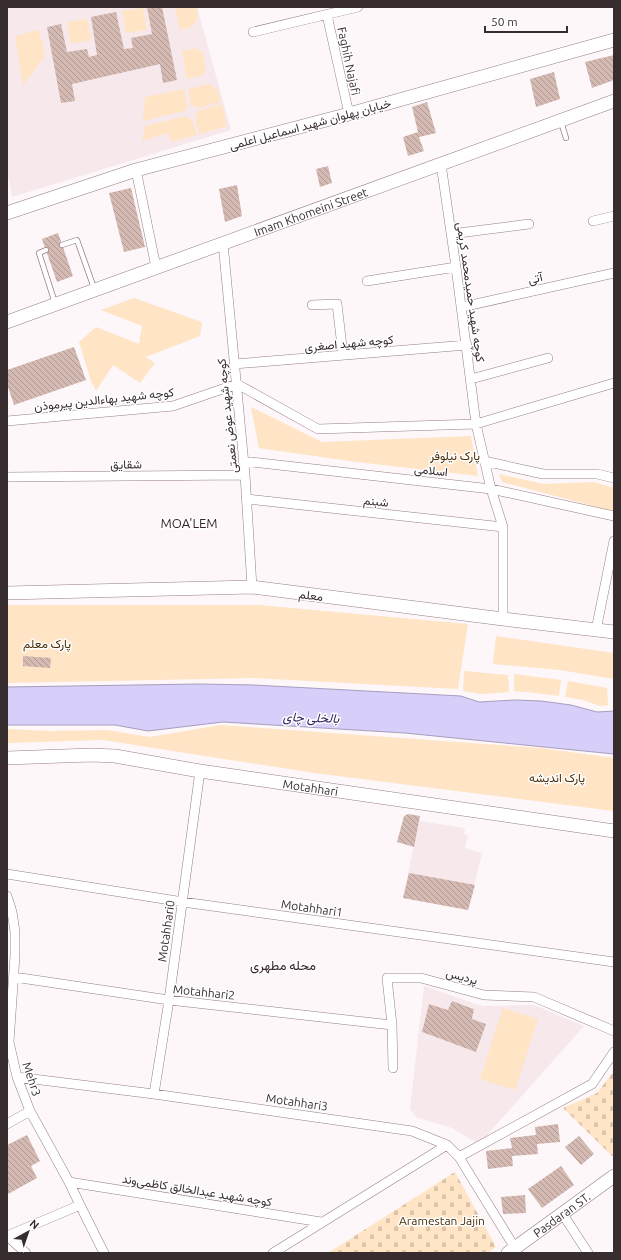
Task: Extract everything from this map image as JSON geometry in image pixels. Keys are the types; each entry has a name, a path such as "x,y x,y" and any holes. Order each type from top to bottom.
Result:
{"main road":[{"name":"خیابان پهلوان شهید اسماعیل اعلمی","path":"7,211 136,170 349,114 614,40"},
{"name":"Imam Khomeini Street","path":"7,322 614,101"},
{"name":"معلم","path":"7,593 252,587 614,632"},
{"name":"Motahhari","path":"7,758 91,755 115,756 200,771 614,831"},
{"name":"Pasdaran ST.","path":"512,1250 614,1176"}],"street":[{"path":"253,32 358,7"},
{"name":"Faghih Najafi","path":"327,15 349,114"},
{"name":"کوچه شهید حمیدمحمد کریمی","path":"441,164 462,307 476,424 491,489 503,527 503,619"},
{"path":"136,170 156,267"},
{"path":"593,221 614,216"},
{"path":"451,234 529,224"},
{"name":"کوچه شهید عوض نعمتی","path":"223,243 245,475 252,587"},
{"path":"367,281 456,267"},
{"name":"آتی","path":"462,307 614,273"},
{"path":"312,304 337,304 344,355"},
{"name":"کوچه شهید اصغری","path":"234,364 466,345"},
{"path":"471,379 548,358"},
{"path":"237,384 318,429 476,424 614,383"},
{"name":"کوچه شهید بهاءالدین پیرموذن","path":"7,421 174,406 237,384"},
{"path":"484,461 543,474 597,474 614,478"},
{"name":"اسلامی","path":"243,462 491,489 614,516"},
{"name":"شقایق","path":"7,478 245,475"},
{"name":"شبنم","path":"247,499 503,527"},
{"path":"596,630 614,540"},
{"name":"Motahhari0","path":"154,1094 169,1000 200,771"},
{"name":"Motahhari1","path":"7,874 182,902 614,962"},
{"name":"Mehr3","path":"7,896 12,912 14,932 14,977 8,1042 17,1077 30,1111 69,1182 104,1253"},
{"name":"Motahhari2","path":"14,977 169,1000 392,1025"},
{"name":"پردیس","path":"393,1068 392,1025 387,978 421,978 484,995 534,997 614,1031"},
{"path":"459,1157 592,1084 614,1052"},
{"name":"Motahhari3","path":"17,1077 154,1094 412,1131 447,1144 459,1157 512,1250"},
{"path":"7,1124 30,1111"},
{"path":"273,1253 447,1144"},
{"name":"کوچه شهید عبدالخالق کاظمی‌وند","path":"69,1182 321,1222"},
{"path":"26,1253 7,1236 80,1205"},
{"path":"562,1213 588,1253"}],"lane":[{"path":"561,120 566,138"},
{"path":"62,245 77,240 94,290"},
{"path":"46,250 39,253 55,304"}],"shaded area":[{"path":"7,7 197,7 231,130 12,197 7,169"},
{"path":"419,821 465,828 464,834 468,835 465,848 482,853 468,910 403,898"},
{"path":"424,986 482,1006 534,1005 584,1026 479,1144 452,1128 416,1117 410,1109","holes":["452,1001 474,1008 472,1019 486,1024 476,1052 422,1032 429,1004 448,1010"]}],"green space":[{"path":"175,7 196,7 198,18 192,27 180,30"},
{"path":"143,8 147,30 126,33 122,11"},
{"path":"87,19 91,40 71,44 67,22"},
{"path":"39,30 45,56 23,85 15,36"},
{"path":"196,48 203,53 206,67 203,75 187,79 182,51"},
{"path":"210,84 217,89 221,102 197,108 191,105 188,89"},
{"path":"184,89 188,107 184,111 143,121 145,97"},
{"path":"222,104 227,126 199,134 195,117 198,111"},
{"path":"185,116 192,120 197,135 171,142 168,133 142,141 145,126"},
{"path":"134,298 202,322 200,336 146,357 155,363 140,383 113,365 96,391 91,381 79,342 96,327 139,344 142,326 101,310"},
{"name":"پارک نیلوفر","path":"251,407 322,442 471,436 478,476 349,461 259,448"},
{"name":"پارک نیلوفر","path":"499,474 543,484 594,482 614,488 614,505 612,511 502,482"},
{"name":"پارک معلم","path":"7,605 259,605 468,624 458,689 254,678 7,683"},
{"path":"496,636 614,653 614,679 560,670 493,664"},
{"path":"464,671 508,675 509,692 481,694 463,691"},
{"path":"514,674 561,680 559,696 514,691"},
{"path":"568,681 607,688 608,705 600,706 583,700 565,697"},
{"name":"پارک اندیشه","path":"220,725 541,748 614,758 614,811 314,773 103,740 7,743 7,729 48,731 107,730 150,737"},
{"path":"503,1008 538,1019 515,1090 480,1079"},
{"path":"614,1071 614,1155 612,1156 563,1108 597,1093"},
{"name":"Aramestan Jajin","path":"455,1172 496,1247 488,1253 328,1253"}],"water":[{"name":"بالخلی چای","path":"199,684 253,685 461,696 479,702 515,700 541,701 571,705 597,712 614,711 614,754 405,733 223,722 148,731 115,725 7,725 7,687"}],"building":[{"path":"147,7 162,7 177,80 163,83 160,64 72,84 75,101 61,103 47,27 61,24 67,52 87,49 89,57 97,55 91,17 116,12 124,49 133,48 131,38 152,34"},
{"path":"614,55 614,80 592,88 585,62"},
{"path":"554,72 560,99 536,107 530,79"},
{"path":"427,102 436,133 419,137 424,151 408,156 403,137 418,132 412,107"},
{"path":"328,166 332,183 320,187 316,169"},
{"path":"237,185 242,216 225,222 219,189"},
{"path":"131,188 145,247 124,252 109,193"},
{"path":"58,233 73,276 57,282 42,239"},
{"path":"74,347 86,380 14,405 7,384 7,370"},
{"path":"23,656 51,658 50,668 23,666"},
{"path":"408,814 420,816 414,847 397,842 404,816"},
{"path":"409,873 475,885 468,910 403,898"},
{"path":"452,1001 474,1009 472,1019 486,1024 476,1052 422,1032 429,1004 448,1010"},
{"path":"558,1124 560,1142 537,1144 538,1154 512,1156 513,1166 488,1169 486,1151 512,1148 510,1138 536,1135 535,1127"},
{"path":"27,1135 40,1161 31,1166 37,1178 8,1194 7,1145"},
{"path":"579,1136 594,1154 581,1165 565,1147"},
{"path":"561,1166 574,1185 542,1208 528,1189"},
{"path":"525,1195 526,1213 503,1214 501,1197"}],"district":[{"name":"MOA'LEM","path":"189,523"},
{"name":"محله مطهری","path":"283,965"}]}
